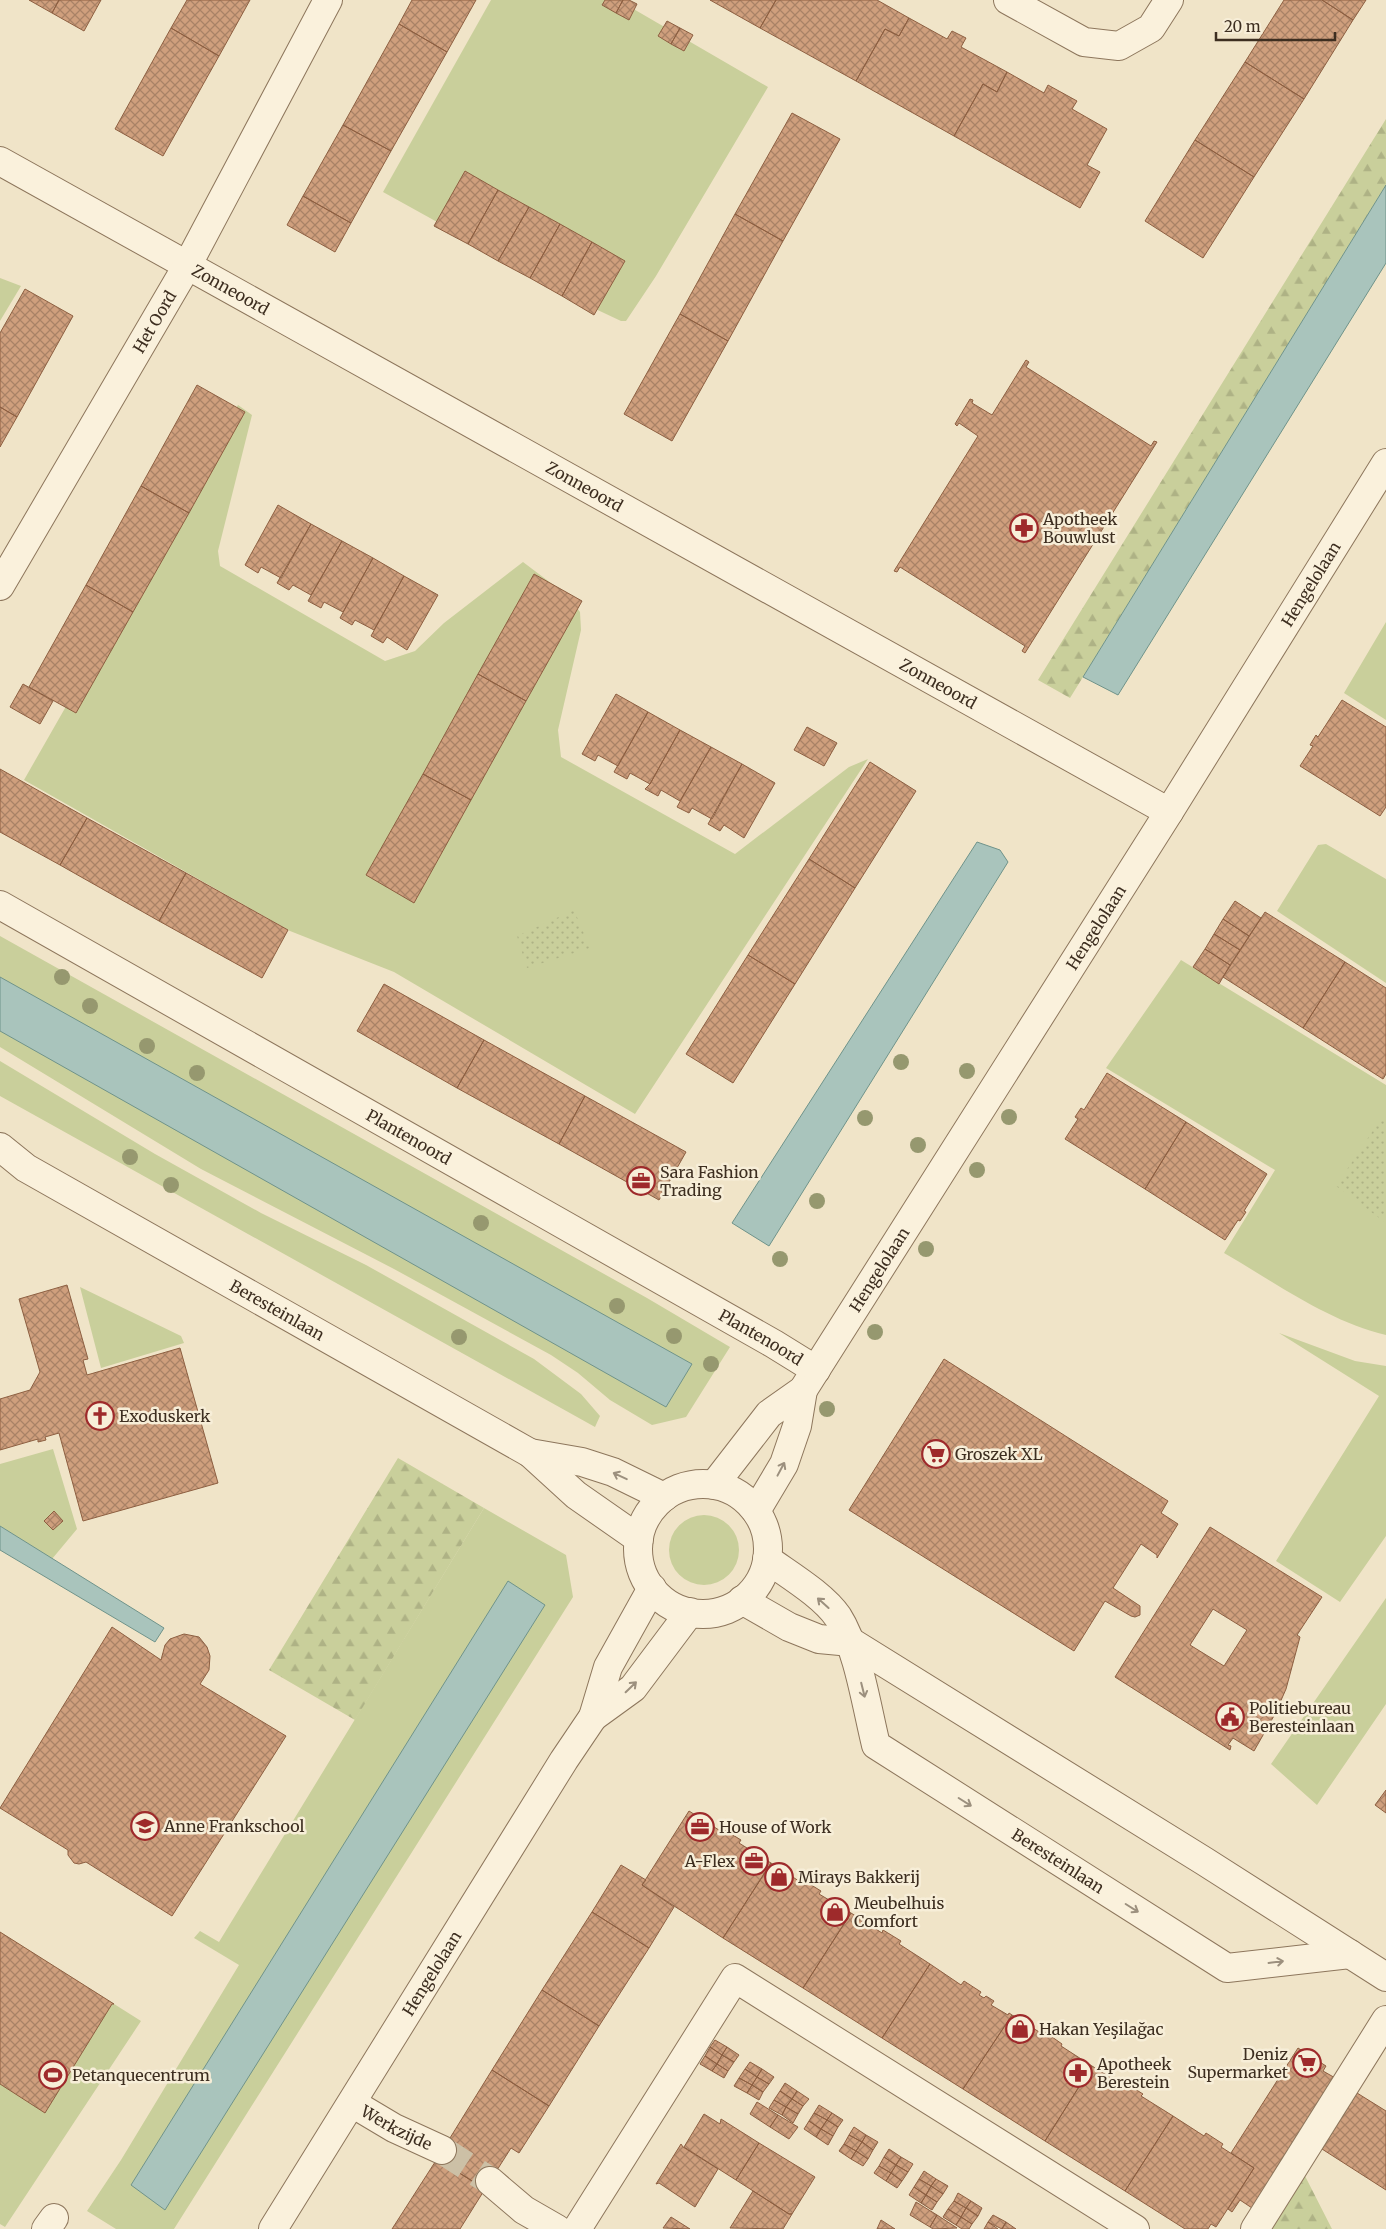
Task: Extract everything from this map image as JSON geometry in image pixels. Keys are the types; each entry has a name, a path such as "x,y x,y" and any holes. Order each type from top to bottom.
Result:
{"street":[{"name":"Het Oord","path":"0,586 187,266 328,0"},
{"path":"1008,0 1084,42 1119,46 1152,28 1169,0"},
{"name":"Zonneoord","path":"0,161 1169,812"},
{"name":"Hengelolaan","path":"756,1511 784,1464 810,1380 1169,812 1386,463"},
{"name":"Plantenoord","path":"0,905 774,1344 810,1380"},
{"name":"Beresteinlaan","path":"0,1147 13,1164 530,1453 576,1495 639,1539"},
{"name":"Hengelolaan","path":"714,1485 769,1414 810,1380"},
{"name":"Beresteinlaan","path":"530,1453 582,1462 613,1472 664,1497"},
{"path":"714,1485 738,1494 756,1511 766,1529 768,1559 759,1582 742,1600 730,1608 717,1612 690,1612 669,1603 652,1588 640,1565 639,1539 648,1515 664,1497 675,1490 688,1486 714,1485"},
{"name":"Beresteinlaan","path":"768,1559 838,1617 851,1642 876,1745 1227,1968 1350,1954"},
{"name":"Hengelolaan","path":"272,2229 559,1768 593,1717 608,1667 652,1588"},
{"path":"742,1600 789,1627 819,1639 851,1642 1204,1861 1386,1977"},
{"name":"Hengelolaan","path":"593,1717 633,1688 690,1612"},
{"path":"577,2229 735,1978 1135,2229"},
{"path":"1255,2229 1386,2020"},
{"name":"Werkzijde","path":"352,2103 394,2128 442,2150"},
{"path":"490,2181 524,2210 557,2229"}],"green space":[{"path":"491,0 618,0 768,87 656,276 626,321 621,321 587,305 383,192"},
{"path":"1386,119 1386,185 1070,698 1038,680"},
{"path":"0,278 21,286 0,321"},
{"path":"238,405 252,415 218,551 220,566 385,661 415,651 444,623 523,562 568,596 580,612 581,630 558,730 561,757 735,854 849,767 868,759 635,1114 394,972 290,931 24,780"},
{"path":"1386,622 1386,720 1344,693"},
{"path":"1326,844 1386,879 1386,983 1277,911 1318,845"},
{"path":"574,910 590,948 527,968 517,936"},
{"path":"0,936 647,1298 730,1347 686,1417 652,1425 610,1400 578,1373 551,1355 394,1269 201,1169 0,1047"},
{"path":"1181,960 1386,1085 1386,1335 1364,1329 1323,1311 1224,1253 1275,1170 1106,1068"},
{"path":"0,1061 155,1154 261,1213 366,1265 534,1359 581,1394 600,1416 595,1427 0,1096"},
{"path":"1386,1111 1386,1223 1336,1186"},
{"path":"80,1287 181,1336 184,1343 101,1368"},
{"path":"1279,1333 1355,1361 1386,1366 1386,1536 1340,1602 1276,1561 1379,1396"},
{"path":"53,1449 77,1529 52,1559 0,1526 0,1464"},
{"path":"398,1458 484,1508 355,1720 269,1670"},
{"path":"484,1508 566,1555 573,1597 174,2229 116,2229 87,2211 121,2160 239,1965 194,1938 200,1931 219,1942"},
{"path":"704,1515 717,1518 729,1525 736,1537 739,1550 736,1563 729,1575 717,1582 704,1585 691,1582 679,1575 672,1563 669,1550 672,1537 679,1525 691,1518"},
{"path":"1386,1598 1386,1704 1317,1805 1271,1764"},
{"name":"Petanquecentrum","path":"0,1932 141,2021 5,2227 0,2224"},
{"path":"1305,2176 1332,2229 1272,2229"}],"water":[{"path":"1386,185 1386,263 1118,695 1083,677"},
{"path":"977,842 1000,850 1008,862 769,1246 732,1223"},
{"path":"0,977 692,1364 666,1407 0,1031"},
{"path":"0,1526 164,1628 155,1642 0,1550"},
{"path":"508,1581 545,1605 165,2210 131,2185"}],"building":[{"path":"29,0 59,0 52,13"},
{"path":"59,0 101,0 84,31 52,13"},
{"path":"187,0 250,0 219,56 171,28"},
{"path":"412,0 476,0 447,52 399,24"},
{"path":"605,0 623,0 616,13 602,5"},
{"path":"623,0 629,0 637,4 629,20 616,13"},
{"path":"710,0 776,0 760,28"},
{"path":"776,0 877,0 909,18 899,36 885,29 856,81 760,28"},
{"path":"1284,0 1322,0 1353,20 1304,99 1245,62"},
{"path":"1322,0 1366,0 1353,20"},
{"path":"909,18 947,39 952,31 966,38 961,47 1007,72 997,92 983,84 954,136 856,81 885,29 899,36"},
{"path":"667,21 680,28 671,44 658,36"},
{"path":"399,24 447,52 391,151 343,125"},
{"path":"171,28 219,56 163,156 115,129"},
{"path":"680,28 693,35 684,51 671,44"},
{"path":"1245,62 1304,99 1254,177 1195,140"},
{"path":"1007,72 1044,93 1048,85 1077,101 1072,109 1107,129 1087,165 1100,172 1080,208 954,136 983,84 997,92"},
{"path":"792,113 840,139 783,241 735,214"},
{"path":"343,125 391,151 351,223 303,196"},
{"path":"1195,140 1254,177 1203,258 1145,221"},
{"path":"465,171 498,190 468,244 434,226"},
{"path":"498,190 529,207 498,261 468,244"},
{"path":"303,196 351,223 335,252 287,225"},
{"path":"529,207 560,224 530,278 498,261"},
{"path":"735,214 783,241 728,341 680,314"},
{"path":"560,224 592,242 562,296 530,278"},
{"path":"592,242 625,261 594,315 562,296"},
{"path":"25,289 73,316 17,417 0,407 0,333"},
{"path":"680,314 728,341 672,441 624,414"},
{"path":"1026,360 1029,362 1026,367 1151,446 1154,441 1157,442 1025,653 1022,651 1025,646 900,567 897,572 894,571 978,436 959,423 957,426 955,424 970,399 973,400 972,403 992,415"},
{"path":"197,385 245,412 189,513 141,486"},
{"path":"0,407 17,417 0,447"},
{"path":"141,486 189,513 133,612 86,585"},
{"path":"278,505 311,524 281,578 261,567 258,573 245,565"},
{"path":"311,524 342,541 311,595 293,585 289,590 277,583"},
{"path":"342,541 373,558 343,612 324,602 321,608 308,601"},
{"path":"373,558 404,576 374,630 355,620 352,625 340,618"},
{"path":"534,574 582,601 526,701 478,674"},
{"path":"404,576 438,595 407,650 387,637 383,643 371,636"},
{"path":"86,585 133,612 76,713 29,687"},
{"path":"478,674 526,701 471,800 423,774"},
{"path":"23,684 53,701 40,724 10,707"},
{"path":"616,694 648,712 618,766 598,755 595,761 582,754"},
{"path":"1342,700 1386,727 1386,807 1380,816 1300,766 1313,746 1310,745 1316,735 1318,737"},
{"path":"648,712 680,730 650,784 630,773 627,779 614,772"},
{"path":"807,727 837,743 824,766 794,750"},
{"path":"680,730 711,747 680,801 661,790 658,796 645,789 650,784"},
{"path":"711,747 742,764 712,819 692,808 689,813 677,807"},
{"path":"870,762 916,791 855,888 809,859"},
{"path":"742,764 775,783 744,838 724,825 720,831 708,824"},
{"path":"0,769 87,818 60,865 0,832"},
{"path":"423,774 471,800 414,903 366,875"},
{"path":"87,818 186,873 159,921 60,865"},
{"path":"809,859 855,888 795,984 748,955"},
{"path":"186,873 288,930 262,978 159,921"},
{"path":"1235,901 1261,918 1249,936 1223,919"},
{"path":"1265,912 1345,962 1303,1028 1223,977"},
{"path":"1223,919 1249,936 1240,950 1214,934"},
{"path":"1214,934 1240,950 1230,965 1205,949"},
{"path":"1205,949 1230,965 1219,984 1193,967"},
{"path":"748,955 795,984 733,1083 686,1054"},
{"path":"1345,962 1386,988 1386,1074 1383,1079 1303,1028"},
{"path":"384,984 484,1040 457,1088 357,1031"},
{"path":"484,1040 585,1096 559,1144 457,1088"},
{"path":"1107,1073 1186,1122 1145,1189 1065,1139 1078,1119 1075,1117 1081,1108 1084,1110"},
{"path":"585,1096 686,1152 659,1200 559,1144"},
{"path":"1186,1122 1267,1174 1244,1211 1246,1212 1240,1221 1238,1220 1225,1240 1145,1189"},
{"name":"Exoduskerk","path":"67,1285 88,1359 83,1360 87,1375 180,1348 218,1483 83,1521 59,1433 45,1437 46,1440 38,1442 38,1439 0,1450 0,1399 30,1390 40,1372 19,1299"},
{"path":"944,1359 1168,1501 1161,1513 1178,1524 1157,1558 1157,1555 1141,1544 1113,1588 1140,1606 1140,1615 1131,1616 1105,1601 1074,1651 849,1510"},
{"path":"54,1511 63,1521 53,1530 44,1521"},
{"path":"1210,1527 1322,1597 1297,1635 1300,1637 1286,1689 1275,1714 1254,1751 1233,1738 1228,1745 1231,1746 1230,1750 1115,1677","holes":["1213,1609 1247,1630 1224,1666 1190,1645"]},
{"path":"112,1627 161,1660 165,1645 170,1639 184,1634 199,1637 207,1647 210,1656 209,1670 200,1684 286,1736 172,1916 86,1862 74,1863 68,1855 68,1850 0,1808"},
{"path":"1386,1790 1386,1813 1375,1805"},
{"path":"689,1811 722,1832 723,1829 741,1840 739,1843 771,1863 723,1938 642,1885"},
{"path":"771,1863 802,1883 803,1880 821,1891 819,1894 851,1913 803,1988 723,1938"},
{"path":"621,1865 646,1880 642,1885 674,1907 649,1948 592,1912"},
{"path":"592,1912 649,1948 599,2026 542,1990"},
{"path":"851,1913 882,1933 883,1930 901,1941 899,1944 930,1964 882,2038 803,1988"},
{"path":"0,1932 114,2004 112,2004 45,2113 0,2084"},
{"path":"930,1964 961,1985 964,1981 981,1992 979,1995 984,1998 986,1996 994,2001 991,2005 1008,2015 1009,2013 1012,2015 963,2089 882,2038"},
{"path":"542,1990 599,2026 549,2106 492,2070"},
{"path":"1012,2015 1044,2035 1045,2032 1062,2044 1061,2046 1092,2066 1045,2141 963,2089"},
{"path":"715,2040 727,2047 722,2055 710,2047"},
{"path":"710,2047 722,2055 717,2064 705,2056"},
{"path":"727,2047 739,2055 734,2062 722,2055"},
{"path":"1298,2048 1326,2066 1323,2071 1337,2079 1255,2210 1240,2200 1232,2212 1228,2209 1254,2168 1231,2153"},
{"path":"722,2055 734,2062 728,2071 717,2064"},
{"path":"705,2056 717,2064 712,2071 700,2064"},
{"path":"750,2062 762,2069 757,2077 745,2069"},
{"path":"717,2064 728,2071 724,2078 712,2071"},
{"path":"1092,2066 1124,2086 1125,2083 1143,2094 1141,2096 1173,2116 1125,2191 1045,2141"},
{"path":"745,2069 757,2077 752,2085 739,2078"},
{"path":"762,2069 774,2077 769,2084 757,2077"},
{"path":"492,2070 549,2106 519,2153 511,2148 485,2189 437,2159"},
{"path":"757,2077 769,2084 763,2092 752,2085"},
{"path":"739,2078 752,2085 747,2093 734,2086"},
{"path":"785,2083 797,2091 792,2099 780,2091"},
{"path":"752,2085 763,2092 759,2100 747,2093"},
{"path":"780,2091 792,2099 786,2107 774,2100"},
{"path":"797,2091 809,2099 803,2106 792,2099"},
{"path":"1357,2093 1386,2111 1386,2190 1322,2149"},
{"path":"792,2099 803,2106 798,2114 786,2107"},
{"path":"774,2100 786,2107 782,2115 769,2108"},
{"path":"757,2102 778,2115 770,2127 750,2114"},
{"path":"819,2105 832,2113 827,2120 814,2113"},
{"path":"786,2107 798,2114 793,2123 782,2115"},
{"path":"814,2113 827,2120 821,2129 809,2121"},
{"path":"832,2113 843,2120 838,2127 827,2120"},
{"path":"704,2114 720,2124 721,2119 759,2143 736,2180 684,2147"},
{"path":"778,2115 798,2127 789,2139 770,2127"},
{"path":"1173,2116 1204,2136 1206,2133 1223,2144 1221,2147 1254,2168 1216,2227 1211,2224 1208,2229 1185,2229 1125,2191"},
{"path":"827,2120 838,2127 833,2136 821,2129"},
{"path":"809,2121 821,2129 816,2137 804,2129"},
{"path":"854,2127 866,2135 862,2142 849,2135"},
{"path":"821,2129 833,2136 828,2145 816,2137"},
{"path":"849,2135 862,2142 856,2151 844,2144"},
{"path":"866,2135 878,2142 873,2150 862,2142"},
{"path":"862,2142 873,2150 868,2159 856,2151"},
{"path":"759,2143 815,2177 792,2214 789,2214 736,2180"},
{"path":"681,2144 718,2169 695,2207 659,2183 656,2184"},
{"path":"844,2144 856,2151 851,2159 839,2151"},
{"path":"889,2149 901,2157 896,2165 884,2157"},
{"path":"856,2151 868,2159 863,2166 851,2159"},
{"path":"884,2157 896,2165 891,2173 879,2166"},
{"path":"901,2157 913,2164 908,2172 896,2165"},
{"path":"437,2159 485,2189 460,2229 392,2229"},
{"path":"896,2165 908,2172 902,2181 891,2173"},
{"path":"879,2166 891,2173 886,2181 874,2173"},
{"path":"924,2171 936,2179 931,2186 919,2179"},
{"path":"891,2173 902,2181 897,2188 886,2181"},
{"path":"919,2179 931,2186 926,2195 914,2187"},
{"path":"936,2179 948,2186 943,2194 931,2186"},
{"path":"931,2186 943,2194 937,2202 926,2195"},
{"path":"914,2187 926,2195 921,2203 909,2195"},
{"path":"753,2191 789,2214 792,2214 783,2229 730,2228"},
{"path":"958,2193 971,2201 966,2208 954,2201"},
{"path":"926,2195 937,2202 932,2210 921,2203"},
{"path":"954,2201 966,2208 961,2217 948,2209"},
{"path":"971,2201 982,2208 978,2216 966,2208"},
{"path":"916,2202 937,2215 930,2227 910,2215"},
{"path":"966,2208 978,2216 972,2224 961,2217"},
{"path":"948,2209 961,2217 956,2225 943,2217"},
{"path":"937,2215 957,2228 933,2229 930,2227"},
{"path":"993,2215 1006,2222 1002,2229 988,2222"},
{"path":"671,2217 690,2229 663,2228"},
{"path":"961,2217 972,2224 969,2229 962,2229 956,2225"},
{"path":"881,2220 895,2229 877,2229"},
{"path":"988,2222 998,2229 984,2229"},
{"path":"1006,2222 1016,2229 1002,2229"}],"tunnel":[{"path":"442,2150 490,2181"}],"place":[{"name":"Apotheek Bouwlust","path":"1024,528"},
{"name":"Sara Fashion Trading","path":"641,1181"},
{"name":"Exoduskerk","path":"100,1416"},
{"name":"Groszek XL","path":"936,1454"},
{"name":"Politiebureau Beresteinlaan","path":"1230,1717"},
{"name":"Anne Frankschool","path":"145,1826"},
{"name":"House of Work","path":"700,1827"},
{"name":"A-Flex","path":"754,1861"},
{"name":"Mirays Bakkerij","path":"779,1877"},
{"name":"Meubelhuis Comfort","path":"835,1912"},
{"name":"Hakan Yeşilağac","path":"1020,2029"},
{"name":"Deniz Supermarket","path":"1307,2063"},
{"name":"Apotheek Berestein","path":"1078,2073"},
{"name":"Petanquecentrum","path":"53,2075"}]}
